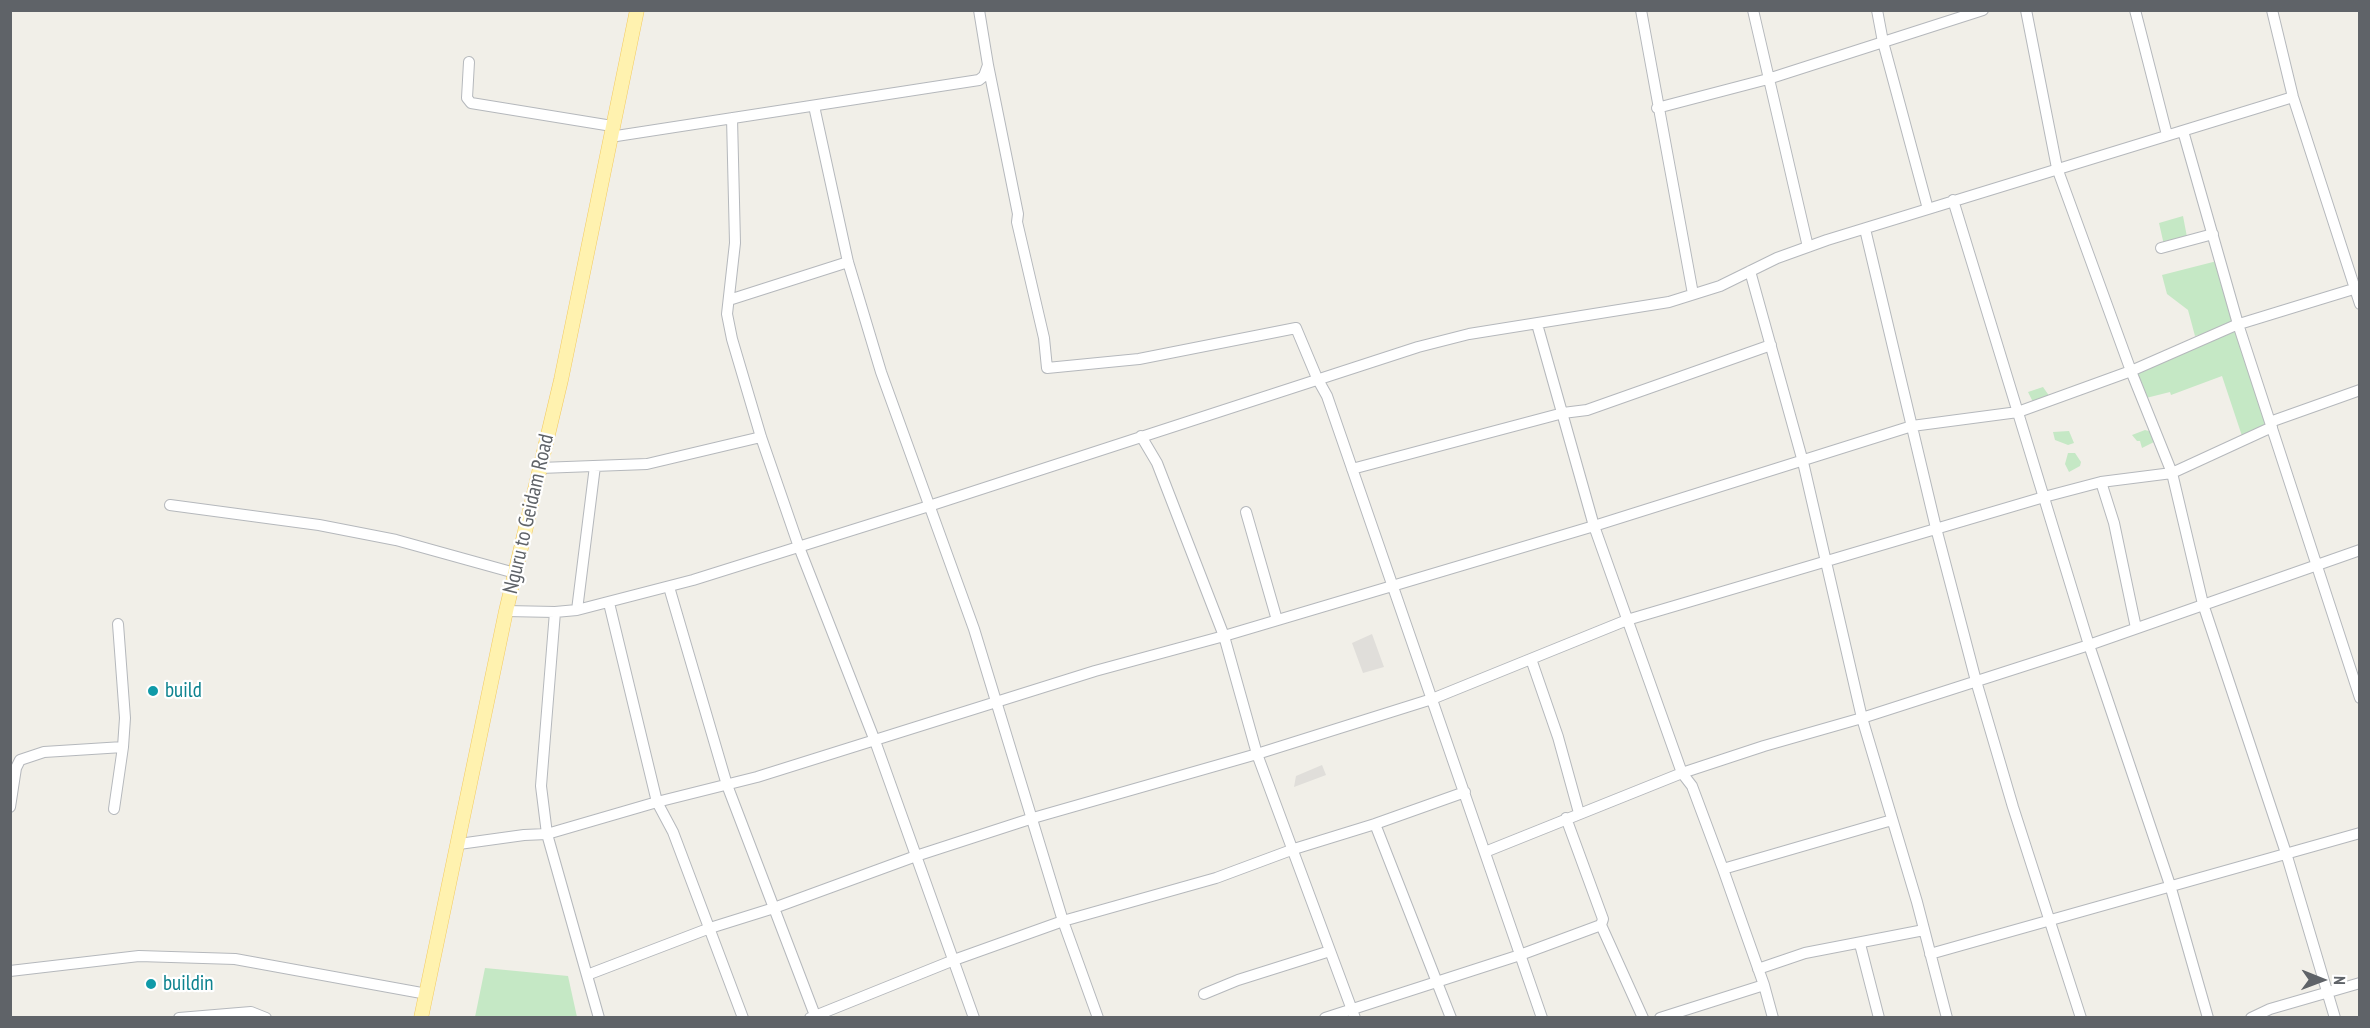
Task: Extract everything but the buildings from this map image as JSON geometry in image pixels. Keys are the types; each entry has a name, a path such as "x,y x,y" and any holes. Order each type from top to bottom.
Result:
{"main road":[{"name":"Nguru to Geidam Road","path":"421,1017 506,611 561,380 637,10"}],"street":[{"path":"978,10 1018,214 1017,222 1044,338 1047,369 1139,359 1296,328 1327,396 1542,1017"},
{"path":"1641,10 1693,294"},
{"path":"1753,10 1808,247"},
{"path":"1877,10 1883,42 1928,209"},
{"path":"1658,108 1768,79 1983,10"},
{"path":"2026,10 2057,168 2131,371 2172,472 2204,604 2286,853 2335,1017"},
{"path":"2135,10 2167,135"},
{"path":"2272,10 2293,97 2357,288 2360,304"},
{"path":"469,62 467,98 471,103 611,131 732,118 979,80 984,76 988,66"},
{"path":"506,611 577,610 669,587 929,506 1418,346 1469,334 1669,302 1720,286 1808,247 1953,200 2293,97"},
{"path":"814,106 848,262 881,372 974,628 1063,921 1098,1017"},
{"path":"732,118 735,243 727,314 732,339 761,437 799,547 875,741 974,1017"},
{"path":"2183,131 2238,324 2360,698"},
{"path":"1953,200 2089,645 2170,885 2208,1017"},
{"path":"1865,229 1936,528 1976,681 2013,807 2081,1017"},
{"path":"2161,248 2213,234"},
{"path":"729,300 848,262"},
{"path":"1750,271 1803,462 1862,718 1947,1017"},
{"path":"459,844 547,834 657,802 727,785 1095,671 1224,636 1594,526 1912,426 2018,412 2131,371 2238,324 2357,288"},
{"path":"1537,324 1594,526 1682,773 1692,786 1723,869 1773,1017"},
{"path":"1353,470 1563,413 1587,410 1771,345"},
{"path":"587,975 710,928 774,908 916,856 1033,818 1257,754 1432,699 1628,620 2044,497 2101,482 2172,472 2271,425 2360,390"},
{"path":"1141,436 1157,463 1224,636 1257,754 1354,1013"},
{"path":"540,468 647,464 761,437"},
{"path":"577,610 595,466"},
{"path":"2101,482 2114,523 2136,628"},
{"path":"170,505 319,525 396,540 515,573"},
{"path":"1246,512 1277,620"},
{"path":"1485,852 1682,773 2089,645 2360,550"},
{"path":"669,587 727,785 814,1017 954,960 1063,921 1216,878 1294,849 1375,824 1465,792"},
{"path":"609,603 657,802 673,832 743,1017"},
{"path":"555,612 541,786 547,834 600,1017"},
{"path":"114,809 125,718 118,624"},
{"path":"1531,659 1558,737 1579,813"},
{"path":"10,807 16,768 20,760 44,752 123,747"},
{"path":"1566,818 1602,919 1601,925 1643,1017"},
{"path":"1723,869 1892,820"},
{"path":"1375,824 1451,1017"},
{"path":"1930,954 2360,833"},
{"path":"1325,1017 1354,1013 1437,981 1520,955 1601,925"},
{"path":"1758,969 1805,953 1924,930"},
{"path":"1860,944 1879,1017"},
{"path":"1204,994 1238,980 1330,951"},
{"path":"10,971 139,956 235,959 427,994"},
{"path":"2251,1017 2270,1009 2360,983"},
{"path":"1660,1017 1764,985"},
{"path":"179,1017 251,1012 266,1017"}],"shaded area":[{"path":"1372,634 1384,667 1363,673 1352,643"},
{"path":"1322,765 1326,775 1294,787 1296,776"}],"green space":[{"path":"2183,216 2187,237 2164,245 2159,223"},
{"path":"2217,261 2236,325 2195,336 2188,310 2167,294 2162,275"},
{"path":"2237,327 2270,426 2242,436 2222,376 2171,395 2170,392 2146,398 2135,372"},
{"path":"2043,387 2050,397 2033,402 2028,392"},
{"path":"2145,430 2152,432 2158,440 2142,448 2140,441 2132,435"},
{"path":"2069,431 2074,443 2068,445 2055,440 2053,432"},
{"path":"2068,453 2075,453 2081,462 2080,466 2069,472 2065,464"},
{"path":"485,968 568,976 577,1017 475,1017"}],"place":[{"name":"build","path":"153,691"},
{"name":"buildin","path":"151,984"}]}
